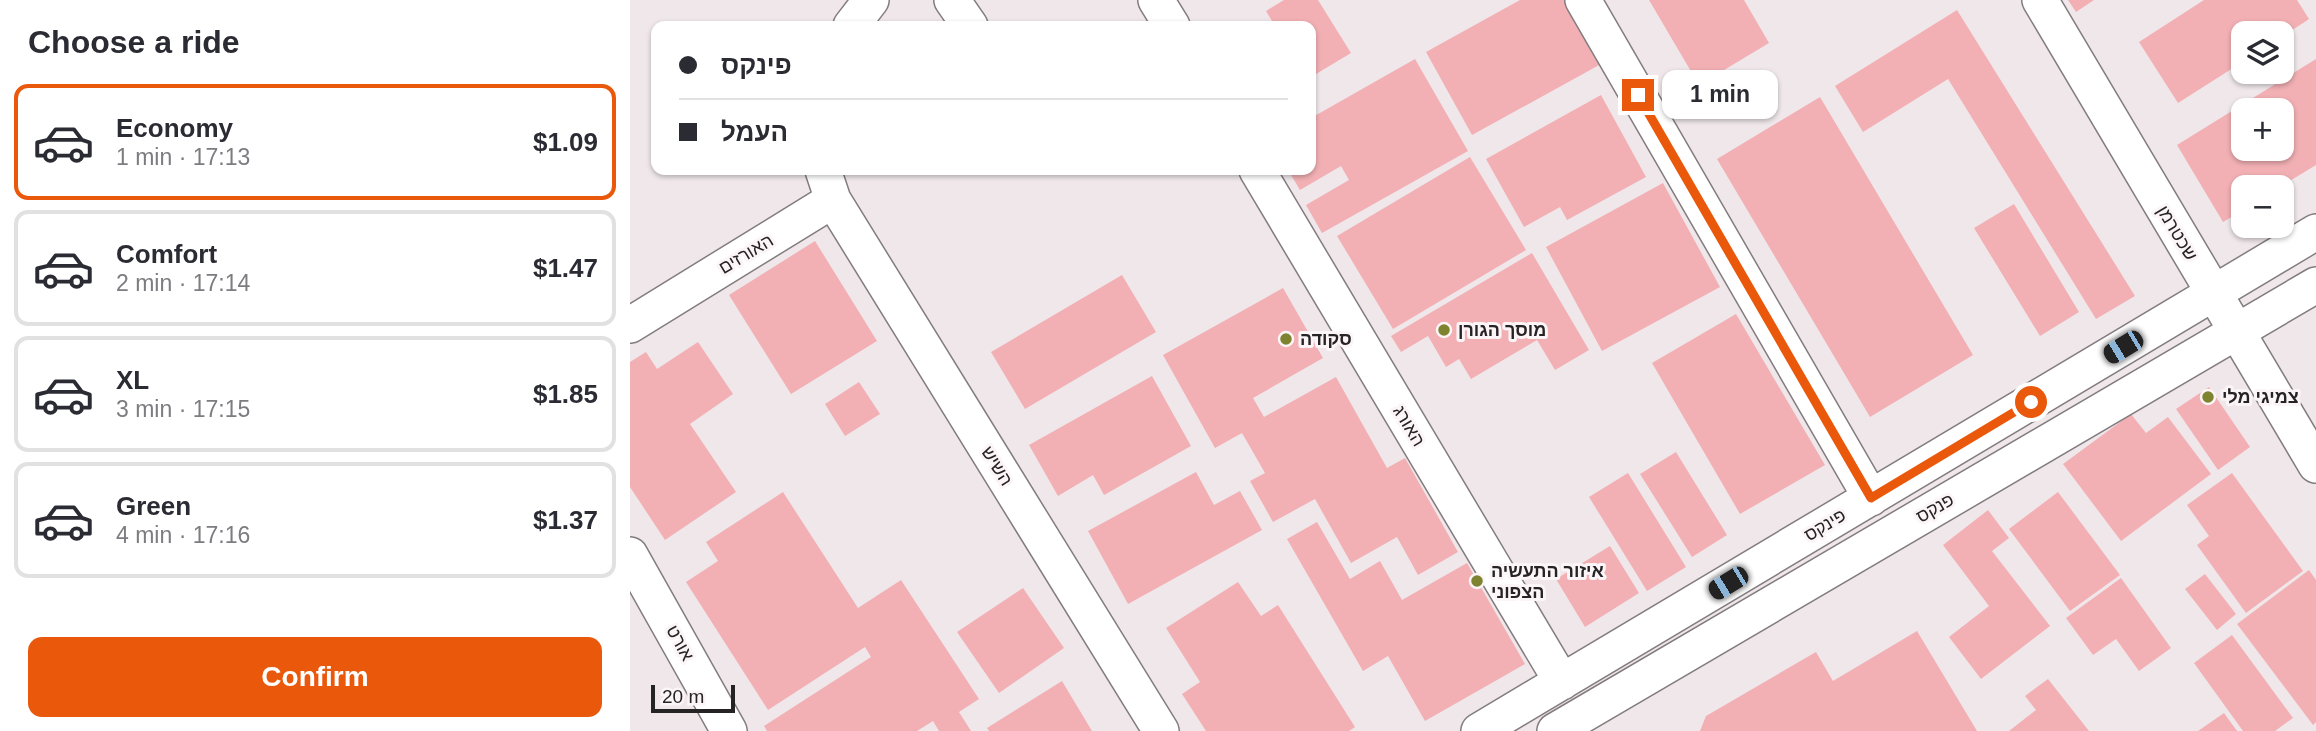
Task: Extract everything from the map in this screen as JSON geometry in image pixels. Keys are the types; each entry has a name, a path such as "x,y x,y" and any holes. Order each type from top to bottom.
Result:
{"street":[{"path":"855,21 871,0"},
{"path":"952,0 967,21"},
{"path":"1156,0 1169,21"},
{"path":"1583,0 1871,498"},
{"name":"שכטרמן","path":"2040,0 2316,465"},
{"name":"האורג","path":"1260,175 1562,682"},
{"name":"האורזים","path":"630,325 828,185"},
{"name":"השיש","path":"828,185 1161,731"},
{"name":"פינקס","path":"1479,731 2316,232"},
{"name":"פנקס","path":"1577,725 2316,285"},
{"name":"אורט","path":"630,555 729,731"}],"building":[{"path":"1284,0 1318,0 1351,53 1316,74 1316,21 1272,21 1266,11"},
{"path":"1520,0 1565,0 1601,64 1472,135 1426,52"},
{"path":"1649,0 1744,0 1769,43 1699,85"},
{"path":"2068,0 2094,0 2076,12"},
{"path":"2204,0 2297,0 2309,19 2294,29 2294,21 2231,21 2231,69 2178,103 2139,42"},
{"path":"1957,10 2135,296 2096,319 1948,79 1863,132 1835,86"},
{"path":"1415,59 1468,151 1322,233 1306,205 1349,180 1341,166 1300,190 1291,175 1316,175 1316,115"},
{"path":"2316,59 2316,165 2294,178 2294,175 2231,175 2231,217 2223,222 2177,145 2231,112 2231,161 2294,161 2294,98 2253,98 2276,84 2294,84 2294,73"},
{"path":"1601,95 1646,177 1567,220 1560,207 1524,227 1486,159"},
{"path":"1820,97 1973,355 1870,417 1717,159"},
{"path":"1470,157 1526,250 1393,329 1337,236"},
{"path":"1663,183 1720,287 1602,351 1546,247"},
{"path":"2014,204 2079,312 2040,336 1974,228"},
{"path":"815,241 877,341 791,394 729,295"},
{"path":"1532,253 1589,350 1555,370 1537,340 1471,379 1459,359 1446,367 1428,336 1401,352 1391,336"},
{"path":"1122,275 1156,332 1025,409 991,352"},
{"path":"1283,288 1323,358 1253,398 1264,417 1336,377 1387,468 1405,458 1458,552 1418,575 1397,537 1351,563 1315,499 1273,522 1250,481 1265,473 1242,433 1215,448 1163,355"},
{"path":"1736,314 1825,465 1740,514 1652,363"},
{"path":"698,342 733,394 690,424 736,492 665,540 630,487 630,362 646,352 657,369"},
{"path":"1152,376 1191,446 1104,495 1093,475 1058,496 1029,445"},
{"path":"859,382 880,414 845,436 825,404"},
{"path":"2209,387 2250,447 2218,470 2176,409"},
{"path":"2131,414 2146,433 2168,417 2211,474 2121,541 2063,464"},
{"path":"1676,452 1727,535 1692,557 1640,474"},
{"path":"1196,472 1214,505 1240,491 1262,530 1128,604 1088,531"},
{"path":"1628,473 1686,567 1647,591 1589,497"},
{"path":"2232,473 2303,571 2246,613 2197,545 2209,536 2187,505"},
{"path":"783,492 858,608 901,580 979,699 959,712 971,731 939,731 933,721 917,731 767,731 764,726 871,657 865,647 768,710 686,582 718,561 706,542"},
{"path":"2058,492 2120,575 2070,611 2009,529"},
{"path":"1988,510 2009,538 1992,551 2050,626 1981,679 1949,637 1989,606 1943,545"},
{"path":"1317,522 1350,579 1380,561 1402,600 1467,563 1525,664 1425,721 1388,656 1363,671 1287,539"},
{"path":"1610,546 1639,593 1585,627 1556,579"},
{"path":"2309,570 2316,580 2316,722 2313,725 2237,624"},
{"path":"2205,574 2236,614 2217,630 2185,589"},
{"path":"2121,578 2171,648 2139,671 2116,639 2093,655 2066,618"},
{"path":"1238,582 1261,616 1278,605 1355,727 1349,731 1206,731 1182,694 1200,682 1166,628"},
{"path":"1023,588 1064,648 999,693 957,632"},
{"path":"1917,631 1977,731 1700,731 1706,716 1816,652 1833,681"},
{"path":"2232,635 2293,718 2275,731 2243,731 2194,663"},
{"path":"2048,679 2089,731 2009,731 2036,710 2025,696"},
{"path":"1062,681 1092,731 989,731 987,728"},
{"path":"2224,713 2237,731 2198,731"}],"place":[{"name":"מוסך הגורן","path":"1444,330"},
{"name":"סקודה","path":"1286,339"},
{"name":"צמיגי מלי","path":"2208,397"},
{"name":"איזור התעשיה הצפוני","path":"1477,581"}],"route":[{"path":"1638,95 1871,498 2031,402"}]}
